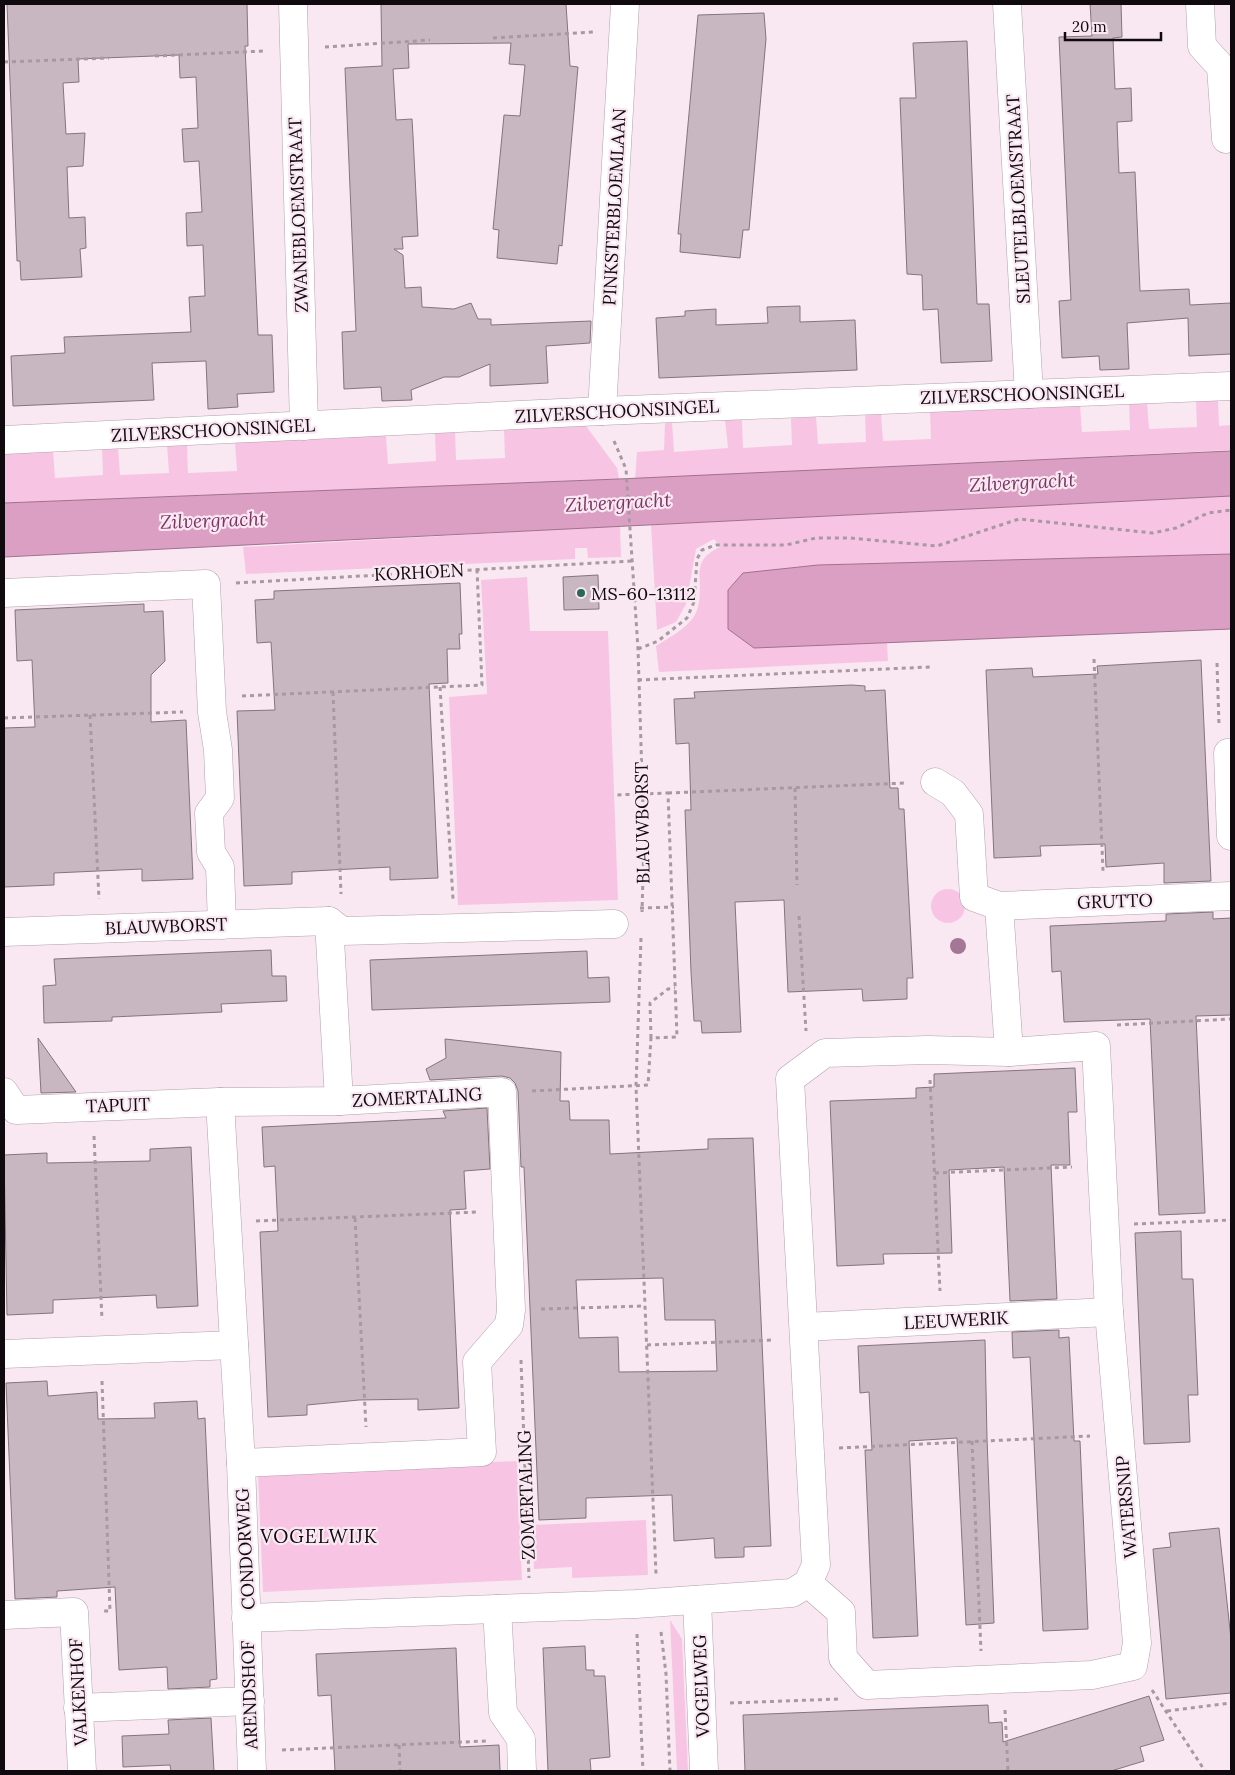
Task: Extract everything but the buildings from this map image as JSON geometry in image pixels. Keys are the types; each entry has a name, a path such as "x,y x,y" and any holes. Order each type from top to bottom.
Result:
{"street":[{"name":"ZWANEBLOEMSTRAAT","path":"292,4 304,426"},
{"name":"SLEUTELBLOEMSTRAAT","path":"1007,4 1029,394"},
{"path":"1200,4 1202,46 1221,67 1226,139"},
{"name":"PINKSTERBLOEMLAAN","path":"602,411 624,17"},
{"name":"ZILVERSCHOONSINGEL","path":"4,440 602,411 1231,386"},
{"path":"4,593 206,584 212,705 218,750 220,798 209,813 210,852 220,867 222,925"},
{"path":"1228,753 1231,836"},
{"name":"GRUTTO","path":"935,782 953,793 969,814 974,897 999,906 1231,896"},
{"path":"999,906 1009,1052"},
{"name":"BLAUWBORST","path":"4,932 222,925 455,929 614,924"},
{"path":"336,926 338,1101"},
{"path":"647,1603 792,1593 808,1583 816,1565 808,1450 799,1072 825,1053 928,1050 1009,1052 1096,1046"},
{"name":"WATERSNIP","path":"1096,1046 1109,1312 1137,1644 1133,1666"},
{"name":"ZOMERTALING","path":"220,1102 338,1101 502,1092 510,1318"},
{"name":"TAPUIT","path":"10,1101 220,1102"},
{"name":"CONDORWEG","path":"220,1102 241,1463 246,1618 647,1603"},
{"name":"LEEUWERIK","path":"804,1333 1109,1312"},
{"path":"241,1463 482,1452 477,1362 510,1318"},
{"path":"4,1354 234,1345"},
{"path":"808,1583 841,1612 843,1658 867,1685 1092,1675 1133,1666"},
{"name":"VOGELWEG","path":"697,1600 704,1771"},
{"path":"4,1604 4,1615"},
{"path":"497,1609 504,1713 521,1739 522,1771"},
{"name":"VALKENHOF","path":"4,1615 74,1612 82,1771"},
{"name":"ARENDSHOF","path":"246,1618 252,1761"},
{"path":"78,1708 250,1701"}],"path":[{"path":"493,38 624,17"},
{"path":"4,62 109,58"},
{"name":"BLAUWBORST","path":"626,469 638,649 643,794 642,917"},
{"path":"638,649 658,641 688,618 694,602 697,559 702,550 716,545 776,546 816,538 850,538 937,546 1019,519 1153,533 1176,528 1208,513 1231,510"},
{"name":"KORHOEN","path":"206,584 632,561"},
{"path":"4,718 90,715 212,705 332,692 482,685 477,569"},
{"path":"1094,659 1105,901"},
{"path":"1217,663 1219,732 1228,753"},
{"path":"638,680 930,667"},
{"path":"440,687 455,929"},
{"path":"332,692 336,926"},
{"path":"90,715 100,928"},
{"path":"615,795 935,782"},
{"path":"795,788 797,885"},
{"path":"651,1038 677,1037 674,907 668,793"},
{"path":"799,916 799,1072"},
{"path":"641,937 636,1086 646,1345 647,1603 643,1771"},
{"path":"502,1092 648,1085 651,1038 650,1003 668,989 675,988"},
{"path":"1096,1046 1095,1026 1231,1019"},
{"path":"928,1050 942,1322"},
{"path":"935,1173 1103,1166"},
{"path":"228,1222 507,1211"},
{"path":"355,1218 368,1458"},
{"path":"1106,1226 1231,1220"},
{"path":"510,1318 645,1306"},
{"name":"ZOMERTALING","path":"510,1318 520,1342 531,1608"},
{"path":"646,1345 804,1333"},
{"path":"808,1450 1120,1435"},
{"path":"972,1441 993,1680 1008,1771"},
{"name":"VOGELWEG","path":"647,1603 666,1674 670,1771"},
{"path":"1133,1666 1167,1710 1205,1771"},
{"path":"702,1704 864,1698 867,1685"},
{"path":"1167,1710 1231,1704"},
{"path":"252,1761 399,1744 521,1739"},
{"path":"399,1744 400,1771"}],"shaded area":[{"path":"1218,398 1219,426 1231,425 1231,450 635,479 637,452 664,450 665,423 672,423 674,452 728,448 725,420 742,420 743,448 792,445 791,418 816,417 818,444 866,442 865,414 881,414 883,441 931,439 930,412 1080,405 1082,432 1130,430 1129,402 1147,402 1149,429 1197,427 1196,400"},
{"path":"586,426 617,468 619,479 4,503 4,451 53,451 55,478 103,475 102,448 118,448 120,475 169,473 167,445 184,443 187,446 188,473 237,471 235,443 238,441 382,434 386,436 388,464 436,461 435,433 451,430 455,433 456,460 505,458 504,431 506,428"},
{"path":"1231,496 1231,554 1187,556 754,647 887,643 888,661 659,672 656,646 681,630 696,613 700,597 701,565 710,553 720,547 714,539 696,549 686,604 676,622 657,630 651,525"},
{"path":"620,526 621,557 588,558 587,548 575,548 575,559 246,574 243,547"},
{"path":"527,577 530,631 608,631 618,900 458,905 449,697 487,694 481,580"},
{"path":"948,889 955,890 960,894 964,899 964,913 960,918 955,922 948,923 941,922 936,918 932,913 931,906 932,899 936,894 941,890"},
{"path":"517,1461 522,1580 263,1592 258,1473"},
{"path":"646,1520 648,1575 572,1578 572,1567 534,1569 532,1525"},
{"path":"670,1620 682,1639 688,1771 677,1771"}],"water":[{"name":"Zilvergracht","path":"1231,451 1231,496 4,557 4,503 619,479"},
{"path":"1231,554 1231,629 754,648 728,629 728,590 743,573 818,565"}],"place":[{"name":"MS-60-13112","path":"581,593"}],"district":[{"name":"VOGELWIJK","path":"319,1536"}]}
